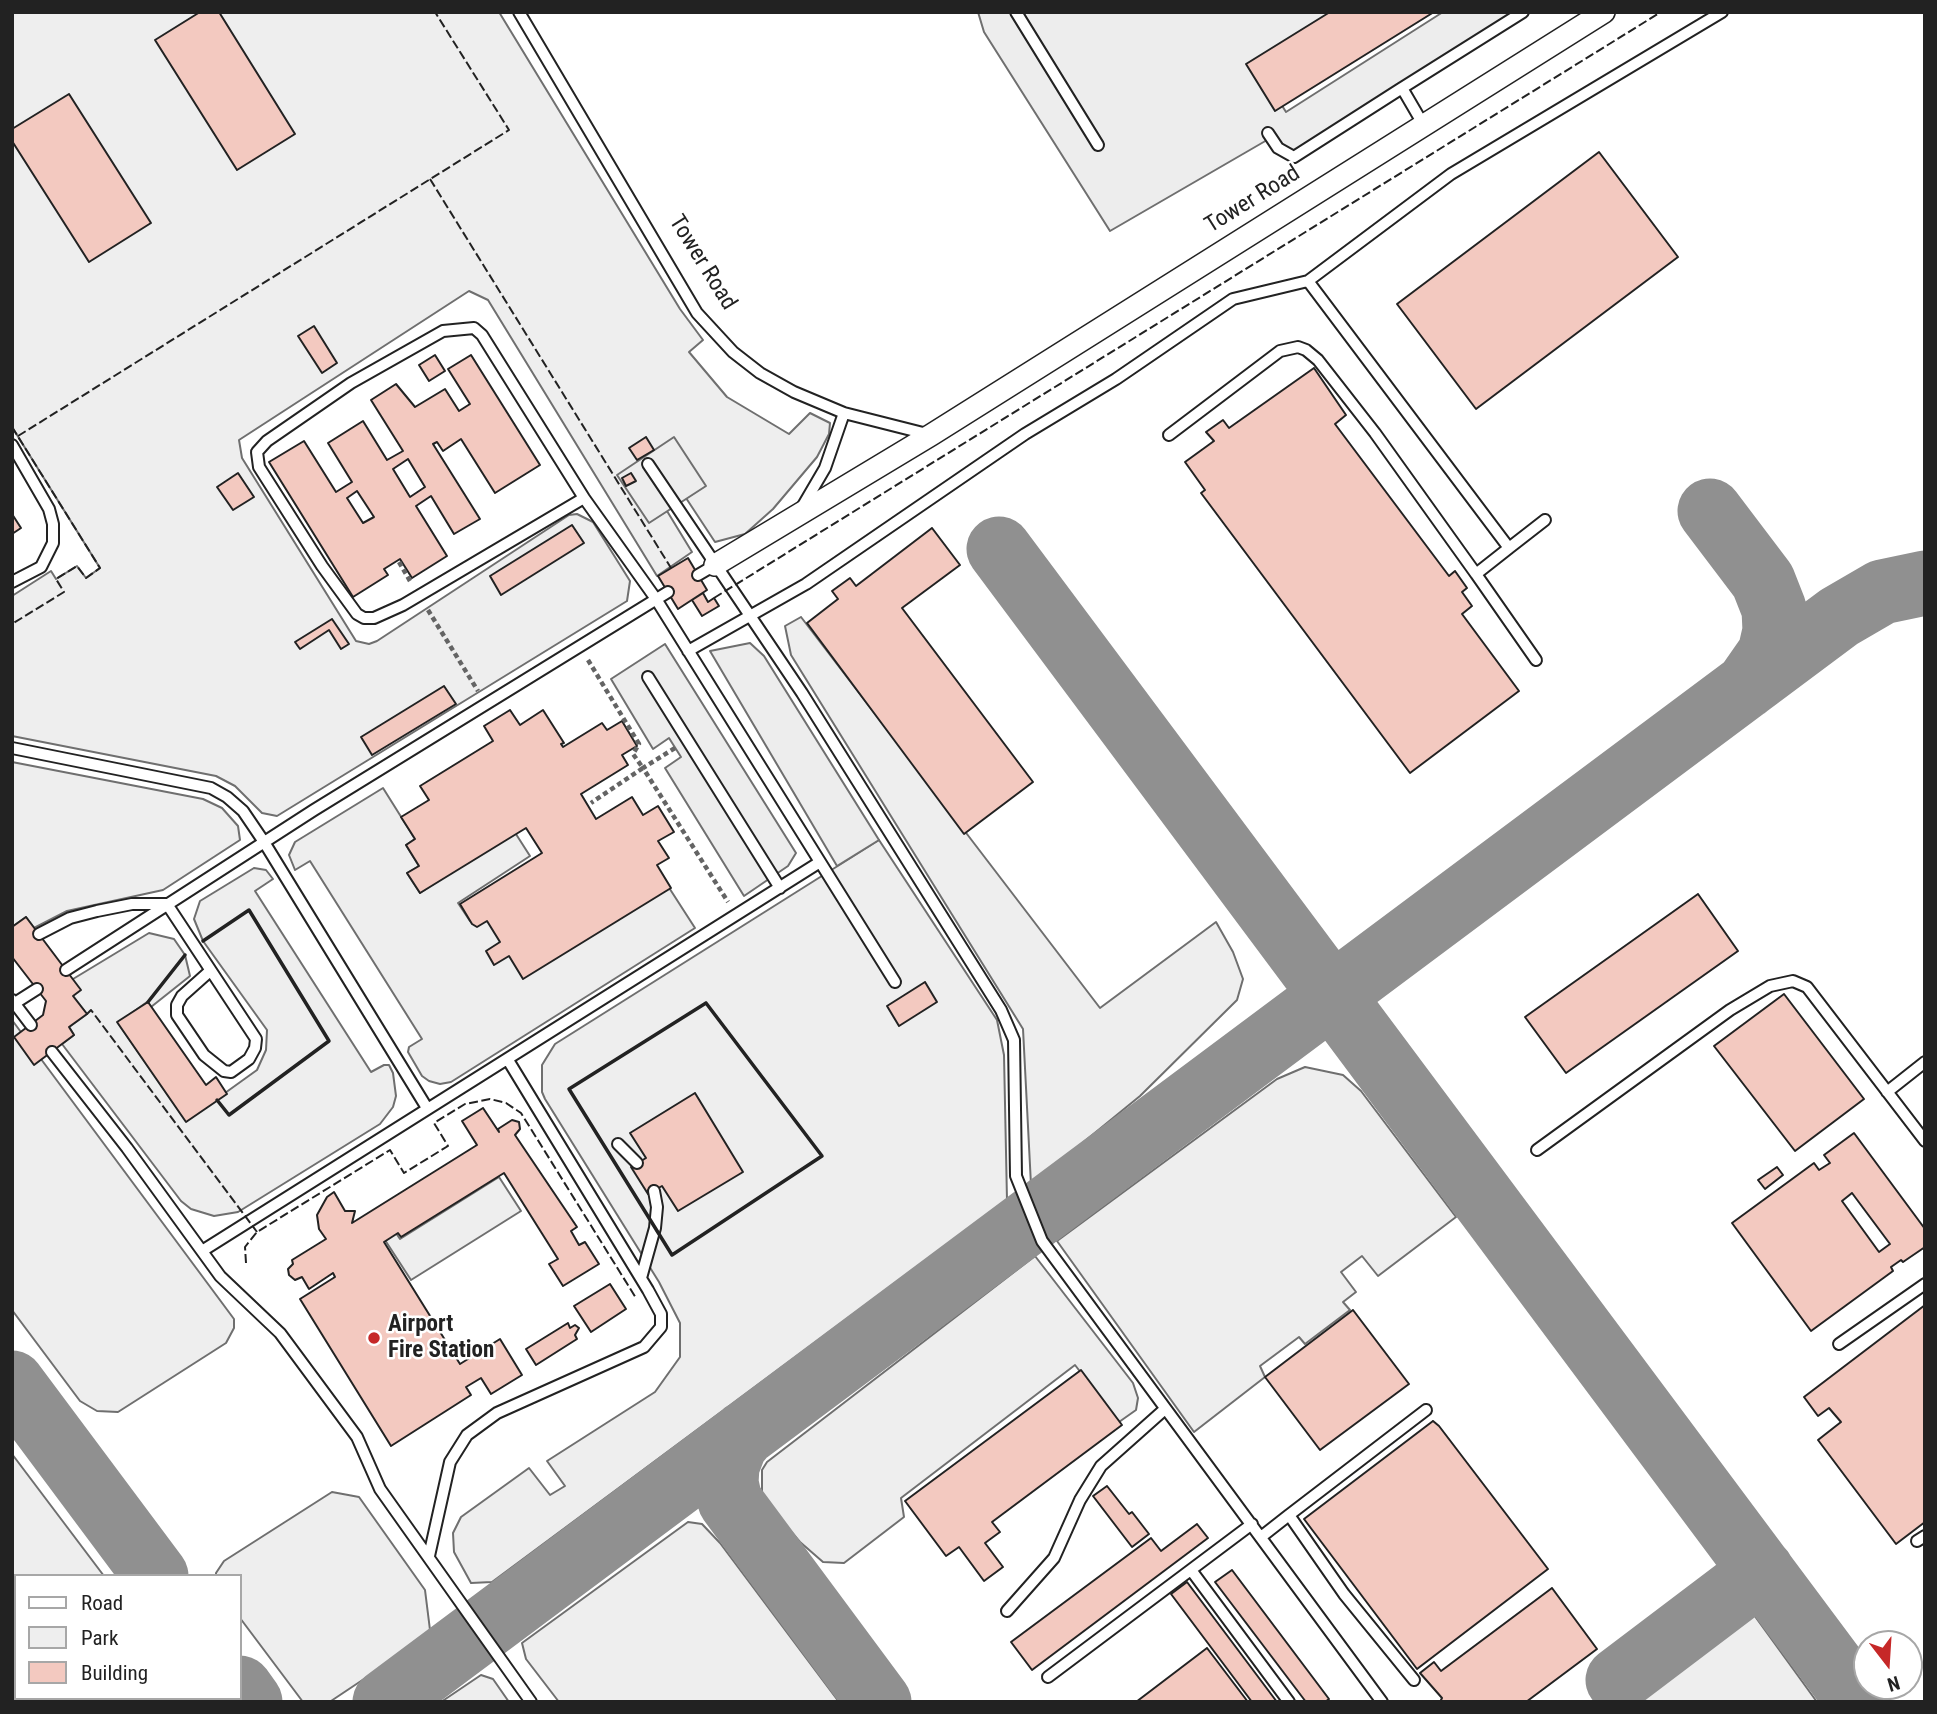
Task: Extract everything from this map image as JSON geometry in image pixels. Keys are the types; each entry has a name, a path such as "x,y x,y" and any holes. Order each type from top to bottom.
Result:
{"street":[{"name":"Tower Road","path":"707,570 931,435 1604,12"}],"lane":[{"name":"Tower Road","path":"519,12 697,313 733,352 760,373 794,393 844,413 931,435"},
{"path":"1016,12 1098,145"},
{"path":"1268,133 1278,148 1294,158 1523,12"},
{"path":"688,651 806,584 1025,434 1116,379 1233,299 1308,281 1451,174 1722,12"},
{"path":"1402,88 1423,124"},
{"path":"1308,281 1509,548"},
{"path":"583,498 419,596 374,618 357,614 322,566 260,467 257,452 260,446 351,383 443,331 466,327 482,335 583,498 656,599 895,982"},
{"path":"1169,435 1280,351 1298,347 1306,351 1318,360 1375,433 1536,660"},
{"path":"799,513 825,468 844,413"},
{"path":"12,445 48,509 53,524 53,543 41,567 12,582"},
{"path":"648,464 707,570 750,618 802,694 1001,1010 1014,1040 1013,1160 1018,1189 1047,1249 1382,1702"},
{"path":"1476,574 1545,520"},
{"path":"66,970 134,929 167,904 264,842 668,592"},
{"path":"648,677 780,888"},
{"path":"12,748 211,788 227,797 243,811 264,842 427,1108"},
{"path":"202,1251 820,862"},
{"path":"39,934 70,918 97,911 132,904 167,904"},
{"path":"167,904 210,971 248,1023 256,1039 250,1059 231,1072 224,1071 204,1055 177,1015 177,1005 183,996 210,971"},
{"path":"1537,1150 1730,1010 1783,982 1799,982 1807,987 1925,1141"},
{"path":"31,1025 14,1002 37,989"},
{"path":"52,1052 127,1148 220,1276 280,1333 358,1437 380,1489 531,1702"},
{"path":"429,1556 450,1462 467,1435 497,1413 644,1347 661,1327 661,1314 641,1279 508,1060"},
{"path":"1887,1092 1925,1062"},
{"path":"618,1144 637,1163"},
{"path":"641,1279 655,1228 657,1207 654,1191"},
{"path":"1839,1344 1925,1284"},
{"path":"1007,1611 1054,1558 1080,1500 1101,1466 1165,1409"},
{"path":"1261,1537 1426,1410"},
{"path":"1289,1515 1344,1594 1414,1680"},
{"path":"1048,1677 1252,1524"},
{"path":"1191,1570 1289,1702"}],"path":[{"path":"398,562 486,704"},
{"path":"580,647 639,744 633,754 737,916"},
{"path":"591,803 688,740"}],"green space":[{"path":"12,12 499,12 680,309 703,340 689,352 727,397 789,434 810,413 830,423 829,434 817,457 773,509 745,534 715,542 686,498 649,522 667,511 692,552 657,576 488,300 469,291 239,440 242,458 356,641 369,644 377,641 569,515 577,514 593,522 630,581 627,601 277,816 262,813 235,786 216,776 12,736 12,596 51,571 56,579 77,566 86,578 100,568 12,427"},
{"path":"801,617 1100,1008 1216,922 1233,952 1243,979 1237,1000 1140,1096 1031,1185 1023,1029 791,655 785,626"},
{"path":"12,762 203,799 222,808 238,826 240,840 163,890 67,911 34,928 26,917 12,927"},
{"path":"383,788 415,839 406,845 419,866 407,873 420,893 514,831 530,856 458,903 470,921 482,913 666,883 695,928 451,1082 440,1084 429,1081 422,1076 408,1052 409,1047 422,1039 310,861 295,870 289,855 295,842"},
{"path":"879,840 997,1020 1004,1055 1007,1200 492,1582 471,1583 454,1552 453,1533 461,1517 529,1468 550,1495 565,1486 547,1461 655,1392 680,1357 680,1323 659,1282 545,1099 542,1092 542,1065 555,1044"},
{"path":"254,868 266,870 273,879 255,891 371,1072 389,1065 393,1073 396,1096 393,1107 380,1124 238,1212 214,1216 191,1209 181,1201 62,1044 74,1035 69,1027 87,1014 73,996 73,979 149,933 174,939 185,955 190,976 151,1007 147,1002 118,1023 186,1121 257,1070 266,1050 267,1030 203,941 194,919 200,901"},
{"path":"12,1020 234,1319 234,1328 226,1343 118,1412 97,1411 80,1401 12,1310"},
{"path":"1305,1067 1343,1075 1361,1091 1456,1217 1378,1276 1362,1256 1341,1272 1356,1292 1343,1302 1350,1310 1305,1344 1299,1337 1260,1366 1265,1377 1194,1432 1057,1241 1277,1079"},
{"path":"499,1177 521,1211 411,1280 383,1237 394,1230 400,1239"},
{"path":"1035,1256 1133,1383 1138,1398 1136,1410 1119,1422 1075,1365 901,1498 904,1517 844,1563 823,1562 800,1542 762,1498 762,1470 767,1462"},
{"path":"12,1454 102,1574 14,1574 14,1700 170,1700 12,1702"},
{"path":"332,1492 359,1497 425,1590 430,1630 418,1643 331,1701 303,1702 242,1621 242,1574 216,1574 224,1561"},
{"path":"688,1522 702,1524 720,1543 839,1702 559,1702 526,1659 522,1643"},
{"path":"1741,1597 1817,1702 1603,1702 1683,1641"},
{"path":"481,1675 493,1679 509,1702 441,1702"}],"shaded area":[{"path":"978,12 1347,12 1258,67 1286,112 1443,12 1516,12 1291,153 1274,136 1110,231 984,32"},
{"path":"674,437 706,486 649,523 617,475"},
{"path":"750,643 764,656 879,840 837,866 710,651"},
{"path":"665,644 796,853 788,866 744,896 665,768 681,757 669,738 653,749 611,679"}],"building":[{"path":"200,12 219,12 295,134 237,170 155,40"},
{"path":"1330,12 1434,12 1275,111 1246,64"},
{"path":"69,94 151,223 89,262 12,141 12,129"},
{"path":"1599,152 1678,257 1476,409 1397,304"},
{"path":"314,326 337,363 322,373 298,336"},
{"path":"435,355 445,371 429,381 419,365"},
{"path":"471,355 540,465 495,493 461,439 443,451 437,442 433,444 480,519 454,534 431,496 416,506 447,556 412,578 400,559 384,569 388,575 353,597 269,462 304,441 336,492 352,482 328,443 363,421 387,460 403,451 371,400 396,384 415,407 445,389 459,411 470,404 448,369","holes":["408,459 425,487 410,497 393,469","357,491 374,517 363,523 347,498"]},
{"path":"1314,368 1346,415 1335,424 1449,576 1455,571 1467,588 1462,592 1472,606 1462,614 1519,691 1410,773 1201,493 1205,490 1185,462 1214,441 1206,432 1223,420 1229,428"},
{"path":"646,437 654,450 637,460 629,448"},
{"path":"238,473 254,497 233,510 217,487"},
{"path":"631,473 636,481 626,486 622,478"},
{"path":"12,514 21,528 12,534"},
{"path":"572,525 584,543 501,595 490,576"},
{"path":"932,528 960,565 902,608 1033,782 964,834 807,623 838,599 832,591 850,578 856,586"},
{"path":"688,558 707,590 678,609 658,576"},
{"path":"703,593 708,602 714,598 719,606 702,616 692,600"},
{"path":"332,619 349,644 341,649 329,630 300,649 295,642"},
{"path":"444,686 456,704 372,755 361,737"},
{"path":"510,710 520,725 543,710 564,743 561,744 563,747 602,723 607,730 622,721 637,746 622,755 628,765 581,794 596,819 632,797 643,815 658,806 674,832 658,841 669,858 657,865 671,888 523,979 509,956 494,965 486,951 500,942 487,921 477,927 472,924 460,904 542,853 526,828 420,893 407,873 419,866 406,845 415,839 401,817 429,800 420,786 493,741 484,726"},
{"path":"1698,894 1738,951 1566,1073 1525,1017"},
{"path":"26,917 81,990 73,996 87,1014 69,1027 74,1035 34,1065 14,1037 43,1015 46,1001 12,957 12,927"},
{"path":"925,982 937,1002 899,1026 887,1006"},
{"path":"1784,994 1864,1099 1795,1151 1714,1046"},
{"path":"148,1002 206,1085 216,1077 227,1094 186,1122 117,1022"},
{"path":"695,1093 743,1172 678,1211 662,1186 648,1194 631,1167 646,1158 630,1133"},
{"path":"483,1108 499,1132 498,1129 512,1120 519,1122 520,1129 515,1135 577,1227 571,1231 579,1245 585,1242 599,1264 563,1286 549,1264 558,1259 504,1173 401,1237 398,1233 384,1242 460,1364 500,1339 522,1375 491,1394 481,1378 466,1387 471,1395 391,1446 300,1299 335,1277 333,1273 309,1289 302,1277 295,1280 289,1275 288,1269 293,1264 292,1260 326,1239 319,1229 317,1215 327,1197 334,1192 345,1211 355,1211 352,1223 477,1145 462,1121"},
{"path":"1854,1133 1925,1229 1925,1247 1891,1267 1893,1271 1811,1331 1732,1223 1814,1163 1819,1170 1830,1163 1824,1155","holes":["1852,1193 1890,1244 1879,1252 1842,1201"]},
{"path":"1777,1167 1783,1175 1765,1189 1758,1180"},
{"path":"610,1284 626,1309 591,1332 574,1306"},
{"path":"1925,1305 1925,1522 1896,1544 1818,1440 1841,1422 1829,1408 1818,1416 1804,1397"},
{"path":"1353,1310 1409,1384 1320,1450 1265,1377"},
{"path":"568,1323 570,1328 575,1325 579,1328 575,1335 577,1339 536,1365 526,1349"},
{"path":"1081,1370 1122,1425 992,1522 1000,1532 985,1543 1003,1567 984,1581 959,1547 946,1556 905,1501"},
{"path":"1433,1421 1548,1569 1417,1669 1304,1519"},
{"path":"1107,1486 1149,1534 1132,1547 1093,1496"},
{"path":"1197,1524 1208,1538 1032,1670 1011,1642 1151,1538 1161,1551"},
{"path":"1232,1570 1329,1699 1325,1702 1306,1702 1215,1582"},
{"path":"1187,1582 1277,1702 1252,1702 1171,1594"},
{"path":"1552,1588 1597,1649 1526,1702 1440,1702 1442,1698 1420,1673 1434,1662 1441,1671"},
{"path":"1207,1648 1248,1702 1136,1702"}],"taxiway":[{"path":"1710,511 1763,581 1774,609 1775,631 1770,653 1747,686"},
{"path":"999,549 1859,1702"},
{"path":"385,1702 1839,617 1882,592 1925,583"},
{"path":"12,1383 155,1574"},
{"path":"745,1433 735,1445 727,1466 726,1483 730,1501 879,1702"},
{"path":"1618,1680 1762,1571"},
{"path":"242,1691 250,1702"}],"fence":[{"path":"18,436 509,130 435,12"},
{"path":"714,598 1661,12"},
{"path":"430,179 671,568"},
{"path":"12,427 100,568 86,578 77,566 56,579 64,592 12,624"},
{"path":"87,1014 91,1010 257,1232"},
{"path":"246,1263 245,1247 257,1232 390,1150 404,1173 448,1146 434,1123 465,1104 490,1099 506,1103 521,1113 636,1298"}],"wall":[{"path":"203,941 249,910 329,1041 229,1115 217,1100"},
{"path":"148,1002 185,955"},
{"path":"706,1003 822,1156 672,1255 569,1089 706,1003"}],"place":[{"name":"Airport Fire Station","path":"374,1338"}]}
